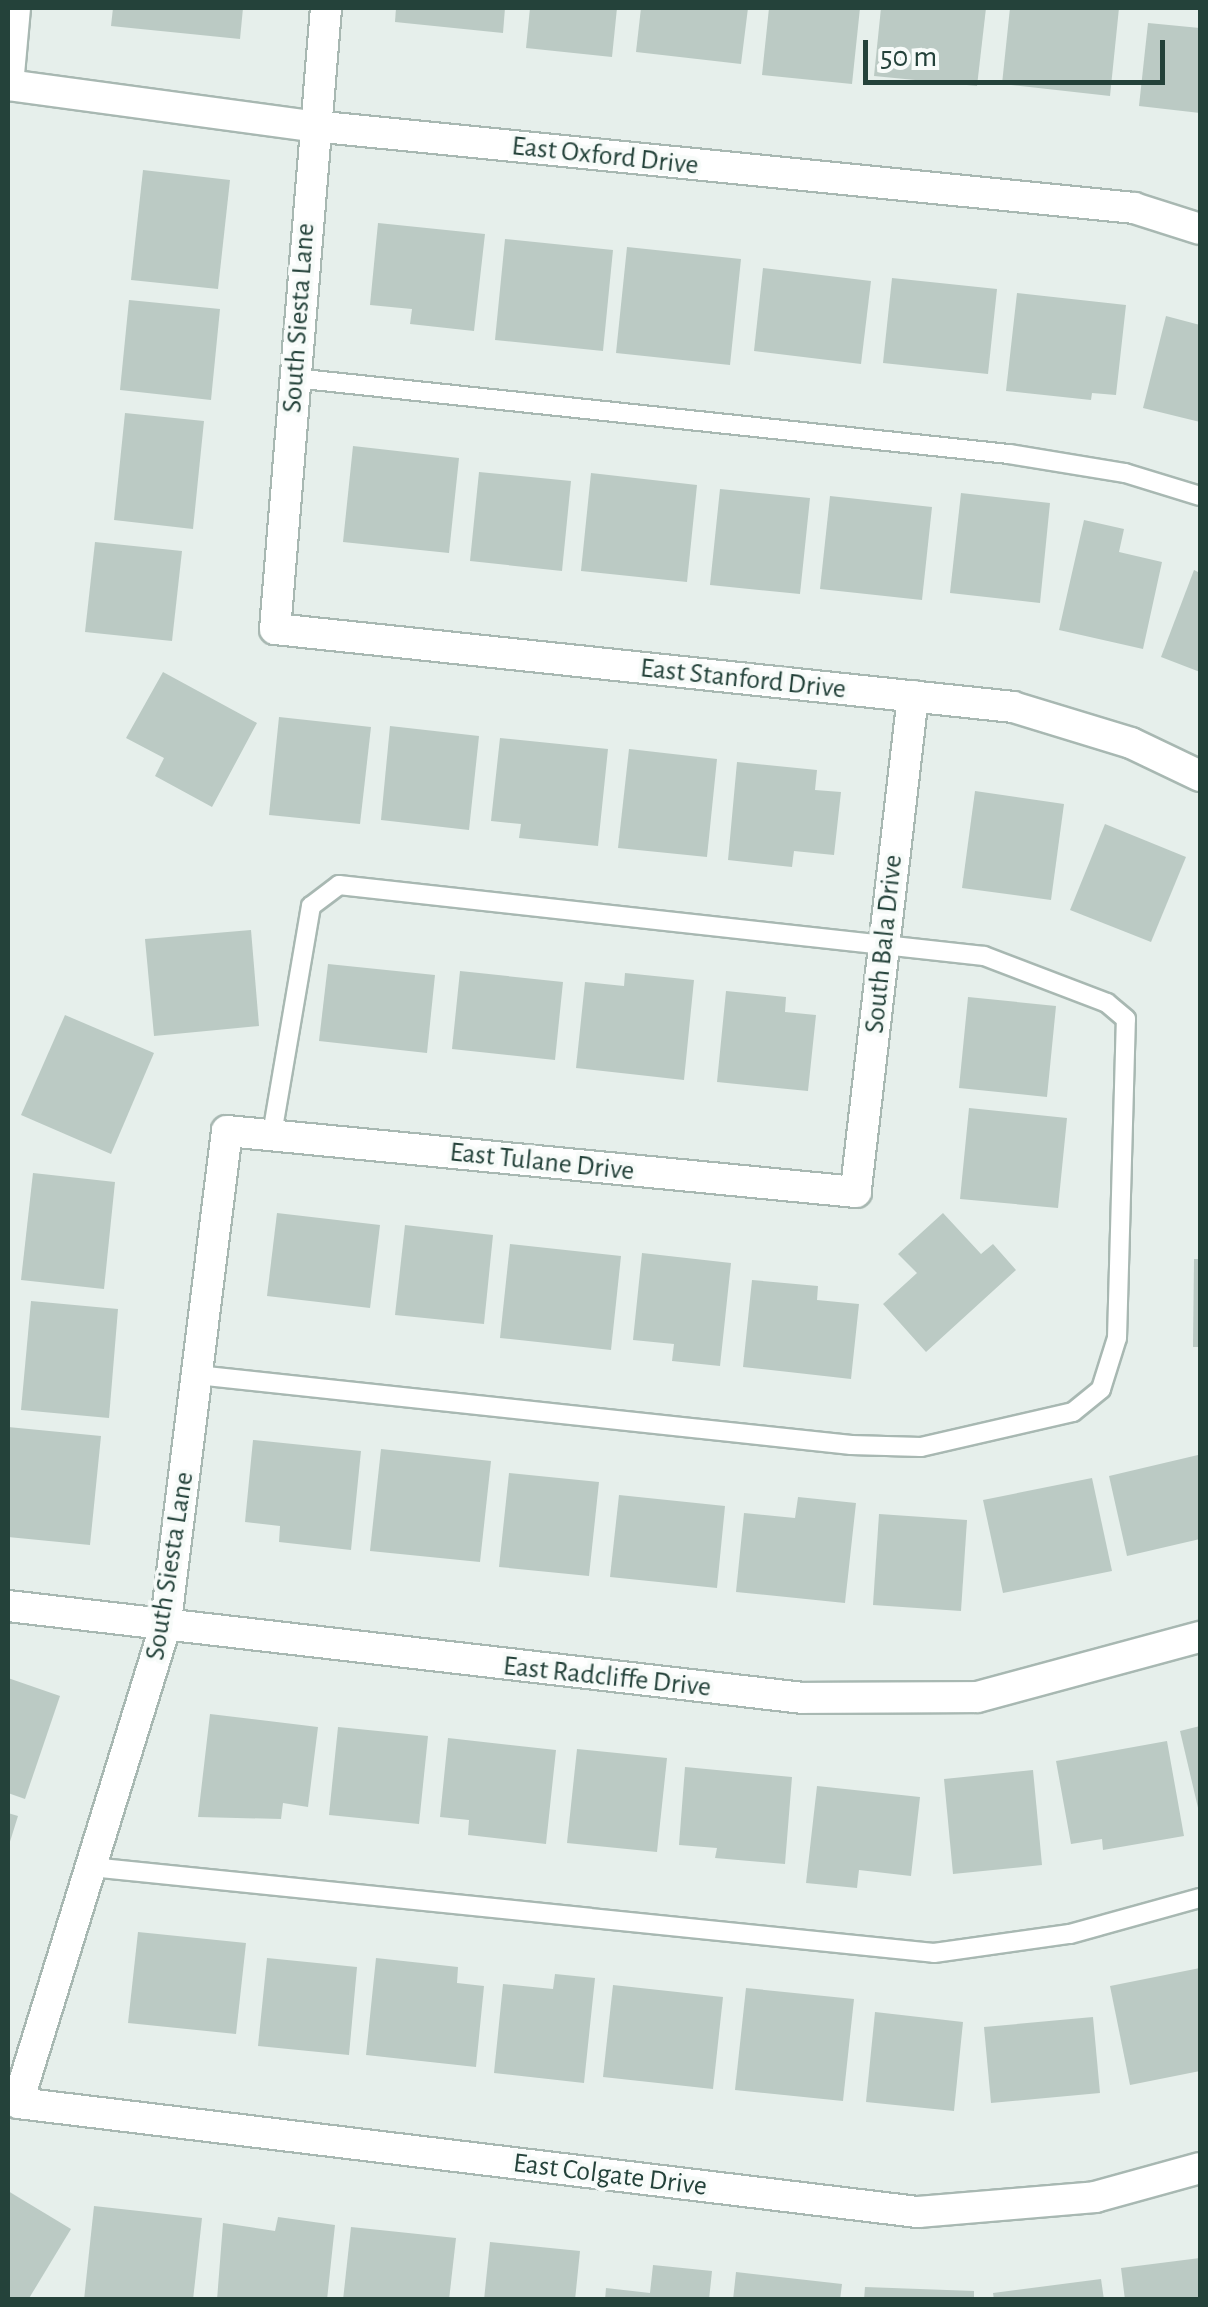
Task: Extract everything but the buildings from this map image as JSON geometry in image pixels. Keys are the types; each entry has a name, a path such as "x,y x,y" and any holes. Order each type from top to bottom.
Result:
{"street":[{"path":"8,85 14,8"},
{"name":"South Siesta Lane","path":"274,629 313,126 326,8"},
{"name":"East Oxford Drive","path":"8,85 313,126 1134,208 1200,228"},
{"name":"East Stanford Drive","path":"274,629 1013,707 1131,743 1200,776"},
{"name":"South Bala Drive","path":"856,1192 913,696"},
{"name":"South Siesta Lane","path":"18,2103 165,1626 227,1131"},
{"name":"East Tulane Drive","path":"227,1131 856,1192"},
{"name":"East Radcliffe Drive","path":"8,1606 803,1698 977,1697 1200,1636"},
{"name":"East Colgate Drive","path":"18,2103 918,2212 1094,2197 1200,2168"}],"lane":[{"path":"294,378 1010,454 1126,473 1200,496"},
{"path":"197,1375 851,1446 921,1447 1073,1412 1101,1389 1117,1338 1126,1019 1106,1003 984,956 339,884 311,906 272,1136"},
{"path":"91,1867 934,1953 1070,1934 1200,1898"}]}
